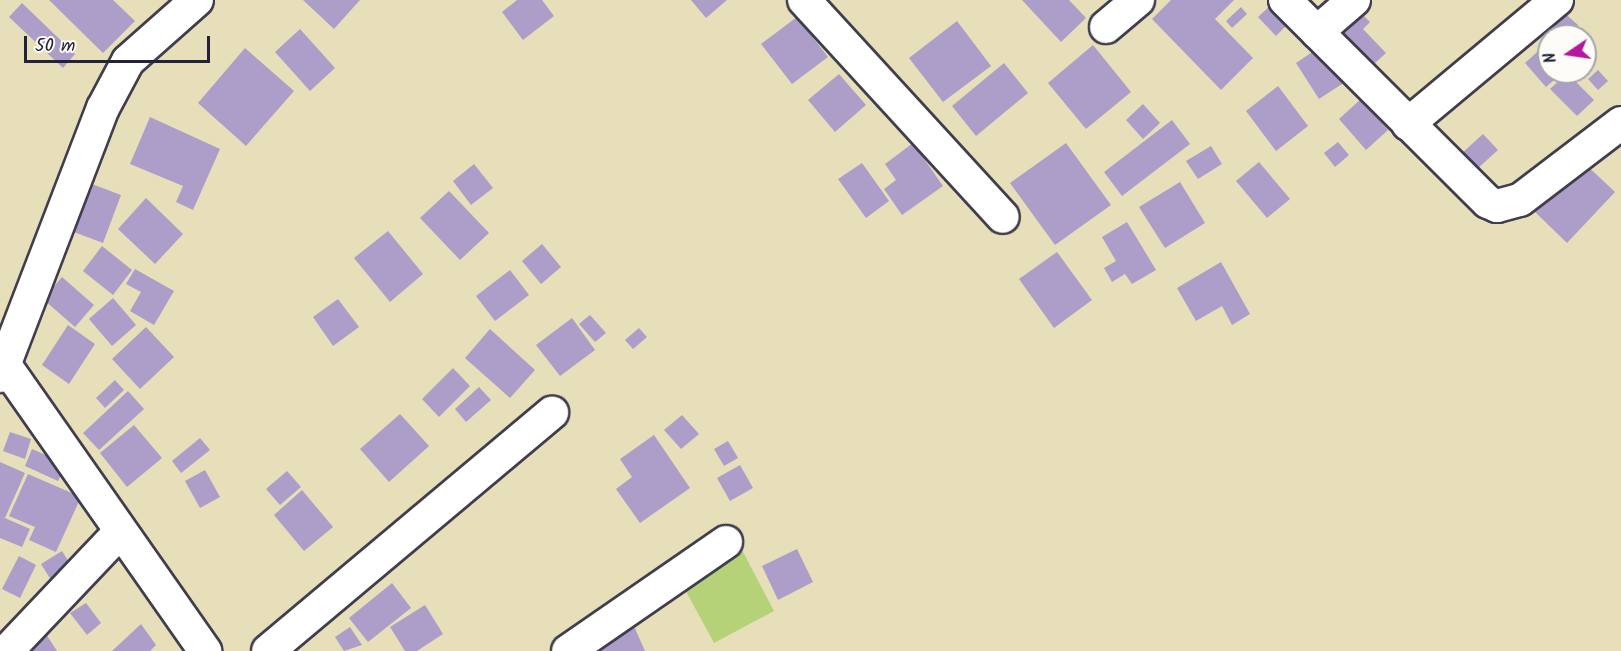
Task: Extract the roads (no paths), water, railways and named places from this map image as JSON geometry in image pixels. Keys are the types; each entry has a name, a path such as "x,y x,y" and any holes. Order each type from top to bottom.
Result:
{"street":[{"path":"197,0 128,61 103,108 2,366 119,533 206,651"},
{"path":"804,0 1004,217"},
{"path":"1106,27 1138,0"},
{"path":"1285,0 1488,202 1497,206 1520,200 1621,123"},
{"path":"1317,32 1354,0"},
{"path":"1408,124 1557,0"},
{"path":"268,651 552,413"},
{"path":"7,651 119,533"},
{"path":"568,651 726,542"}]}
